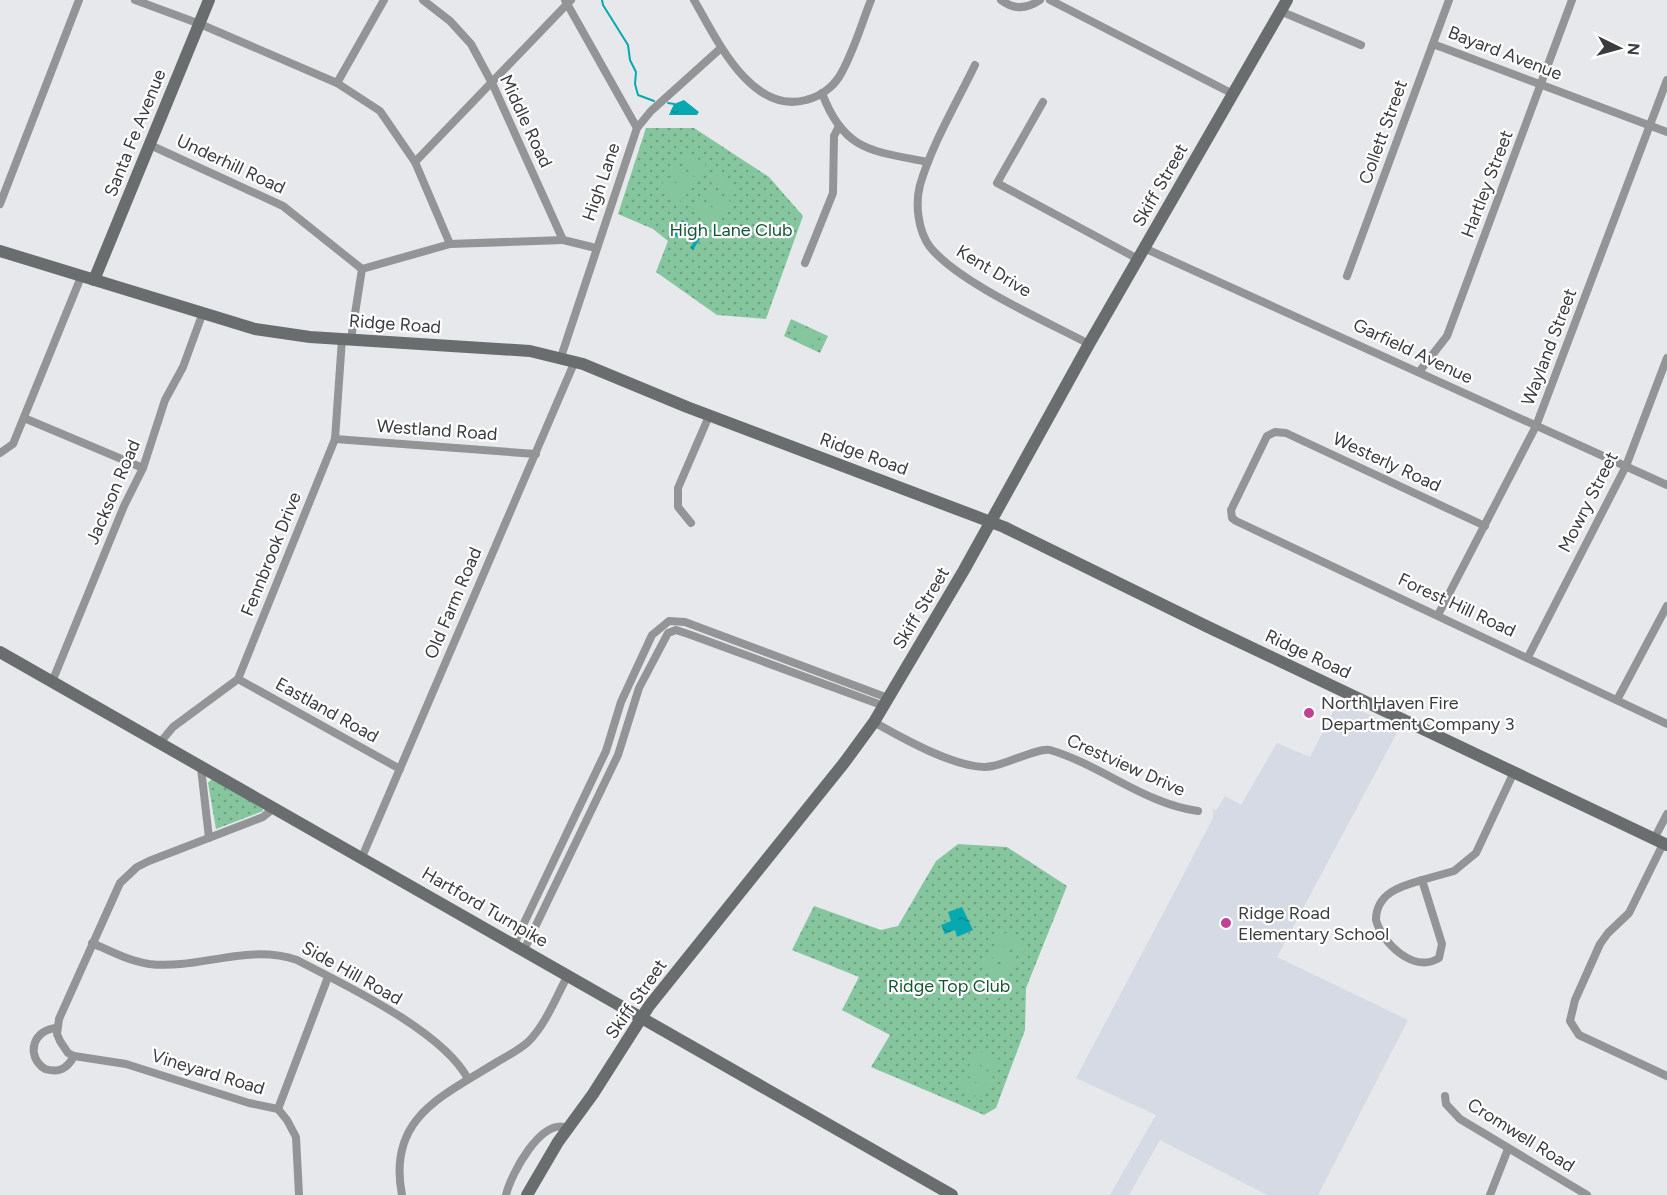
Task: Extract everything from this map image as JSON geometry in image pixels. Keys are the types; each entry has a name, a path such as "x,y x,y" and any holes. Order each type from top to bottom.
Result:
{"main road":[{"name":"Santa Fe Avenue","path":"94,280 209,0"},
{"name":"Skiff Street","path":"527,1195 568,1128 612,1066 641,1019 873,722 886,702 1283,6"},
{"name":"Ridge Road","path":"0,251 202,315 270,332 530,351 575,361 709,416 991,521 1661,843"},
{"name":"Hartford Turnpike","path":"0,652 952,1195"}],"street":[{"path":"0,204 79,0"},
{"path":"135,0 200,24 337,83 380,111 415,162 450,244"},
{"path":"337,83 384,0"},
{"name":"Middle Road","path":"423,0 450,21 471,44 493,85 563,240"},
{"path":"694,0 721,48 745,77 767,96 778,100 798,102 822,93 839,76 871,0"},
{"path":"1001,0 1017,8 1026,7 1040,0"},
{"path":"1050,0 1233,94"},
{"name":"Collett Street","path":"1347,276 1449,0"},
{"name":"Hartley Street","path":"1419,372 1448,336 1572,0"},
{"path":"415,162 493,85 568,1 637,128"},
{"path":"1283,6 1361,45"},
{"name":"Bayard Avenue","path":"1433,44 1667,132"},
{"name":"High Lane","path":"561,357 637,128 651,111 721,48"},
{"name":"Kent Drive","path":"975,65 928,162 920,188 919,218 929,246 954,270 1089,344"},
{"name":"Wayland Street","path":"1438,615 1536,426 1667,80"},
{"path":"822,93 838,128 857,144 869,149 928,162"},
{"path":"1043,102 997,183 1138,259"},
{"path":"806,263 833,194 834,136 838,128"},
{"name":"Underhill Road","path":"150,145 283,206 362,269"},
{"path":"362,269 450,244 563,240 596,248"},
{"name":"Garfield Avenue","path":"1144,248 1667,485"},
{"name":"Fennbrook Drive","path":"238,679 335,439 346,339 362,269"},
{"path":"0,453 13,444 81,277"},
{"name":"Jackson Road","path":"52,682 124,506 143,468 165,400 183,367 202,315"},
{"name":"Mowry Street","path":"1528,657 1626,466 1667,358"},
{"name":"Old Farm Road","path":"362,857 575,361"},
{"path":"691,523 678,507 678,488 709,416"},
{"path":"24,418 143,468"},
{"name":"Westerly Road","path":"1275,432 1286,433 1485,526"},
{"name":"Forest Hill Road","path":"1275,432 1267,436 1231,510 1232,518 1667,724"},
{"name":"Westland Road","path":"335,439 536,454"},
{"path":"1617,700 1667,606"},
{"path":"519,947 611,739 630,678 652,635 663,624 669,621 685,622 771,659 886,702"},
{"path":"663,624 668,633"},
{"path":"519,947 604,785 622,745 639,688 668,633 676,630 771,659"},
{"path":"159,744 173,727 238,679"},
{"name":"Eastland Road","path":"238,679 400,769"},
{"name":"Crestview Drive","path":"873,722 962,763 991,767 1046,749 1078,759 1177,808 1198,811"},
{"path":"611,739 622,745"},
{"path":"201,768 209,838"},
{"path":"1422,880 1442,947 1441,957 1427,963 1411,958 1392,947 1383,937 1376,920 1379,904 1388,893 1422,880 1454,871 1476,853 1514,772"},
{"path":"592,780 604,785"},
{"path":"57,1028 47,1029 36,1038 33,1045 35,1059 45,1070 65,1069 74,1056 63,1048 57,1028 113,895 130,873 149,861 263,817 274,808"},
{"path":"1667,814 1661,843 1629,914 1608,933 1600,944 1575,1000 1570,1021 1579,1035 1667,1076"},
{"name":"Side Hill Road","path":"92,943 149,964 166,964 256,952 283,955 328,977 423,1031 453,1057 468,1079"},
{"path":"402,1195 399,1160 403,1142 410,1127 429,1106 528,1042 541,1024 568,975"},
{"path":"278,1109 328,977"},
{"name":"Vineyard Road","path":"74,1056 126,1064 249,1103 278,1109 296,1137 299,1195"},
{"name":"Cromwell Road","path":"1445,1096 1446,1104 1460,1119 1587,1195"},
{"path":"506,1195 518,1168 542,1135 558,1126 568,1128"},
{"path":"1490,1195 1508,1149"}],"shaded area":[{"name":"Ridge Road Elementary School","path":"1339,700 1399,729 1277,957 1408,1020 1318,1195 1267,1195 1160,1140 1129,1195 1110,1195 1156,1115 1076,1078 1213,818 1213,809 1216,811 1225,796 1241,805 1277,743 1310,757"}],"green space":[{"name":"High Lane Club","path":"646,128 694,128 769,177 803,216 766,319 717,315 656,272 668,241 653,229 618,214"},
{"path":"685,150 706,165 700,175 678,160"},
{"path":"676,164 697,179 691,189 669,174"},
{"path":"718,173 739,188 732,198 711,183"},
{"path":"667,177 688,192 682,202 660,187"},
{"path":"709,187 730,201 724,211 702,197"},
{"path":"700,200 722,214 715,224 694,210"},
{"path":"791,319 828,336 820,353 784,336"},
{"path":"797,325 820,335 815,346 792,336"},
{"path":"212,779 262,807 263,811 216,829 208,783"},
{"name":"Ridge Top Club","path":"958,844 1007,847 1067,886 1026,988 1025,1030 996,1108 984,1115 871,1067 890,1035 842,1010 859,977 792,950 814,906 881,930 898,926 936,861"},
{"path":"1000,931 1024,941 1026,946 1024,952 1007,947 992,938 995,932"},
{"path":"994,945 1017,956 1012,966 989,956"},
{"path":"987,959 1011,970 1006,981 982,970"},
{"path":"976,1050 1000,1060 995,1071 971,1061"},
{"path":"970,1064 994,1074 989,1085 965,1075"},
{"path":"964,1078 988,1088 983,1099 959,1089"}],"water":[{"path":"684,100 699,112 697,115 669,115 674,104"},
{"path":"682,220 703,234 693,250 690,248 693,243 680,235 678,238 673,235"},
{"path":"962,907 973,930 957,937 955,930 945,934 941,925 951,921 948,912"}],"waterway":[{"path":"602,0 628,45 630,60 636,72 635,84 638,95 654,101"},
{"path":"668,103 674,104"}],"place":[{"name":"North Haven Fire Department Company 3","path":"1309,713"},
{"name":"Ridge Road Elementary School","path":"1226,923"}]}
